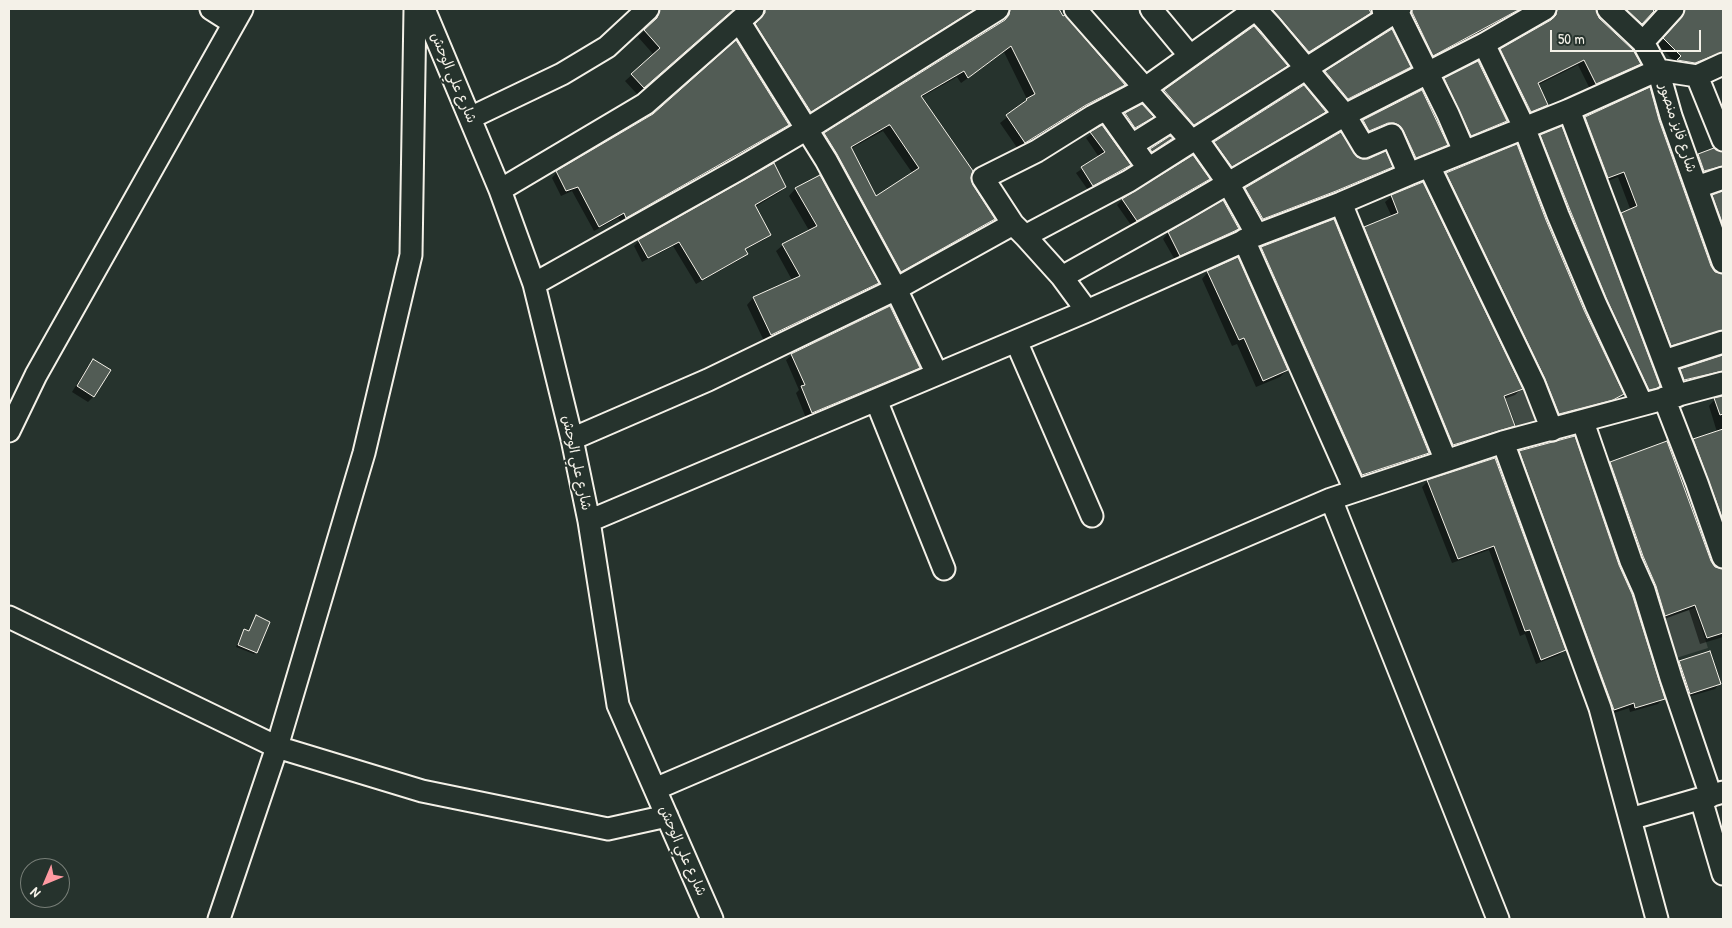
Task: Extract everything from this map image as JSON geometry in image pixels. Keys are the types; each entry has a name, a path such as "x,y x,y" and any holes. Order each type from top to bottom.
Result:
{"street":[{"path":"9,431 36,375 237,16 210,9"},
{"path":"219,919 277,748 364,453 411,255 415,9"},
{"name":"شارع علي الوحش","path":"424,9 500,190 534,284 572,438 589,521 618,705 712,919"},
{"path":"470,118 562,74 607,47 648,9"},
{"path":"534,284 807,128 998,9"},
{"path":"1151,9 1190,56"},
{"path":"572,438 708,380 1019,230 1129,181 1197,139 1392,9 1427,72 1464,151"},
{"path":"1062,277 1184,209 1345,115 1484,44 1546,9"},
{"name":"شارع فايز منصور","path":"1608,9 1643,42 1658,70 1723,262"},
{"path":"1643,42 1673,9"},
{"path":"1087,311 1062,277 1019,230 983,178 1037,151 1106,109 1144,89 1253,10 1259,13 1345,115 1364,147 1392,135 1409,174"},
{"path":"1083,11 1144,89 1188,137 1197,139 1228,183 1355,490"},
{"path":"500,190 645,104 746,15 896,290 938,374"},
{"path":"1484,44 1524,127 1596,305 1642,404"},
{"path":"589,521 1087,311 1251,238 1569,110 1658,70 1697,76 1723,64"},
{"path":"1697,76 1723,140"},
{"path":"1106,109 1148,168"},
{"path":"1569,110 1664,361 1671,397 1697,483 1723,557"},
{"path":"1132,145 1172,120"},
{"path":"1429,166 1534,384 1552,430"},
{"path":"1697,187 1723,178"},
{"path":"1341,203 1446,462"},
{"path":"1016,341 1092,516"},
{"path":"1664,361 1723,342"},
{"path":"655,789 1331,499 1503,442 1723,383"},
{"path":"876,400 944,569"},
{"path":"1583,422 1644,590 1671,678 1712,796 1723,874"},
{"path":"1503,442 1600,708 1657,919"},
{"path":"1331,499 1498,919"},
{"path":"9,617 277,748 422,791 608,828 667,816"},
{"path":"1630,819 1712,796"}],"shaded area":[{"path":"1530,387 1545,425 1520,435 1505,397"},
{"path":"1695,608 1708,648 1673,659 1660,619"}],"building":[{"path":"660,9 734,9 644,88 631,74 660,48 644,30 657,18"},
{"path":"765,9 975,9 811,112 755,24 765,13"},
{"path":"1010,9 1059,9 1063,16 1065,15 1125,85 1086,105 1025,143 1006,115 1035,94 1011,46 968,78 964,71 921,96 973,171 971,178 973,185 995,219 901,272 824,133 1005,20 1009,15","holes":["890,125 919,168 876,196 851,147"]},
{"path":"1272,9 1369,9 1371,13 1309,52"},
{"path":"1412,9 1520,9 1433,56"},
{"path":"1557,9 1596,9 1599,18 1633,50 1641,64 1596,84 1584,60 1538,83 1548,105 1531,112 1500,49 1551,20 1556,15"},
{"path":"1626,9 1652,9 1654,11 1642,24"},
{"path":"1685,9 1723,9 1723,52 1695,63 1677,60 1681,56 1663,38 1682,17"},
{"path":"1254,26 1288,66 1194,125 1164,90"},
{"path":"1392,29 1411,67 1348,99 1325,71"},
{"path":"736,40 789,125 626,218 624,213 599,227 578,187 566,191 556,171 653,114"},
{"path":"1478,61 1507,121 1471,136 1444,78"},
{"path":"1304,85 1326,112 1232,167 1214,142"},
{"path":"1650,87 1659,120 1711,266 1715,272 1723,274 1723,330 1671,346 1621,213 1637,206 1624,172 1608,178 1585,117"},
{"path":"1422,90 1448,145 1416,158 1399,125 1388,123 1369,131 1363,120"},
{"path":"1142,104 1154,117 1135,128 1125,113"},
{"path":"1102,125 1131,165 1093,186 1081,167 1105,152 1090,132"},
{"path":"1562,126 1660,386 1658,388 1649,390 1607,300 1540,135"},
{"path":"1341,132 1357,157 1368,159 1386,151 1393,167 1263,219 1245,188"},
{"path":"1170,136 1173,138 1152,152 1150,149"},
{"path":"1517,144 1546,220 1584,310 1624,394 1613,400 1559,414 1545,379 1446,173"},
{"path":"1714,148 1723,152 1723,166 1704,171 1698,154"},
{"path":"1193,155 1210,179 1137,221 1122,199"},
{"path":"774,163 786,187 755,205 771,235 745,249 748,254 702,280 679,242 648,258 638,240"},
{"path":"820,175 879,283 771,335 753,297 800,276 782,244 817,226 795,188"},
{"path":"1423,182 1523,389 1504,396 1515,426 1453,445 1364,227 1398,213 1391,195"},
{"path":"1723,191 1723,225 1712,195"},
{"path":"1223,200 1239,229 1180,256 1168,232"},
{"path":"1334,219 1429,453 1362,475 1261,247"},
{"path":"1238,257 1288,370 1263,381 1244,338 1239,340 1207,271"},
{"path":"890,306 920,368 812,413 801,386 805,385 791,354"},
{"path":"1723,355 1723,371 1684,380 1680,369"},
{"path":"93,359 111,370 94,397 77,386"},
{"path":"1723,396 1723,414 1720,415 1714,398"},
{"path":"1723,429 1723,520 1693,439"},
{"path":"1575,436 1619,565 1632,594 1665,699 1635,708 1634,703 1614,710 1519,451"},
{"path":"1667,441 1711,561 1715,567 1723,569 1723,633 1707,638 1695,605 1665,616 1656,586 1643,556 1610,462"},
{"path":"1495,458 1566,650 1541,660 1530,630 1525,631 1494,546 1458,559 1427,480"},
{"path":"256,615 270,622 257,653 238,645 244,629 249,631"},
{"path":"1710,651 1721,684 1690,694 1679,661"}]}
